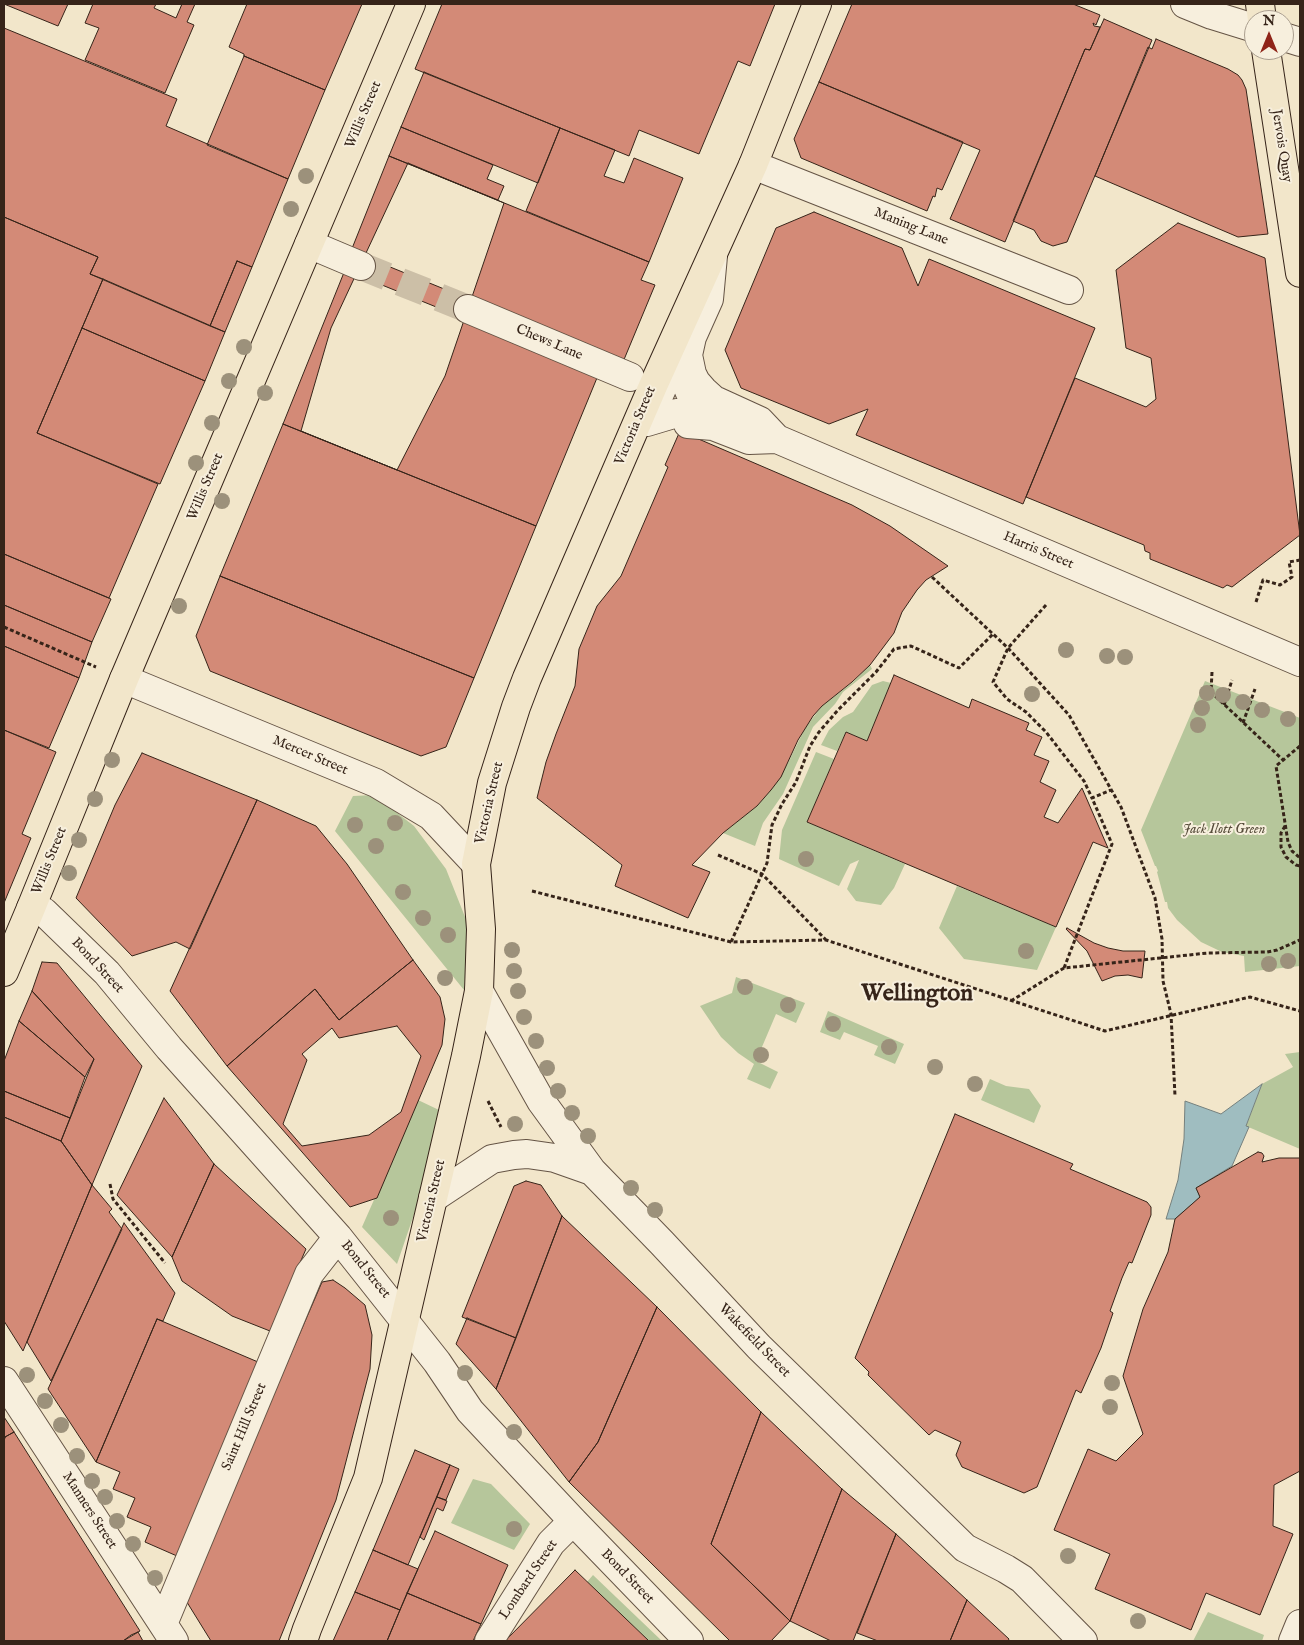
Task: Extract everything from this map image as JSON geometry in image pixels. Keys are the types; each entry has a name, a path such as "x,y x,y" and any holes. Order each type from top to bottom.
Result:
{"main road":[{"name":"Willis Street","path":"4,972 32,908 124,679 411,4"},
{"name":"Victoria Street","path":"304,1641 307,1629 368,1478 406,1320 479,991 481,929 476,864 492,783 527,678 753,164 818,4"},
{"name":"Jervois Quay","path":"1268,60 1300,273"}],"street":[{"path":"1185,4 1244,25"},
{"name":"Maning Lane","path":"753,164 1069,290"},
{"path":"308,244 360,266"},
{"name":"Harris Street","path":"713,254 709,299 692,338 688,355 692,374 703,390 714,400 760,422 776,439 1300,662"},
{"name":"Chews Lane","path":"468,310 630,377"},
{"name":"Harris Street","path":"624,454 646,433 678,423 713,426 749,440 776,439"},
{"name":"Mercer Street","path":"124,679 376,783 431,816 476,864"},
{"name":"Bond Street","path":"32,908 44,912 112,978 169,1048 338,1237 406,1320 470,1411 689,1641"},
{"name":"Wakefield Street","path":"479,991 541,1101 592,1171 759,1347 965,1548 1006,1569 1022,1580 1072,1637"},
{"path":"433,1198 492,1159 514,1154 555,1158 592,1171"},
{"name":"Saint Hill Street","path":"168,1633 195,1546 309,1274 338,1237"},
{"name":"Manners Street","path":"4,1381 168,1633"},
{"name":"Lombard Street","path":"489,1641 551,1543 573,1521"},
{"path":"1293,1641 1300,1624"}],"path":[{"path":"1256,602 1263,580 1280,585 1292,577 1289,562 1300,560"},
{"path":"932,577 1008,648 1069,715 1121,807 1155,898 1162,938 1163,981 1171,1014 1175,1096"},
{"path":"1046,605 1008,648 993,682 1007,699 1026,712 1046,732 1084,781 1112,844 1064,968"},
{"path":"4,627 124,679"},
{"path":"731,942 767,863 772,825 782,804 796,782 810,746 819,732 876,672 894,649 911,646 959,668 993,634"},
{"path":"1212,672 1211,692 1283,760"},
{"path":"1224,705 1232,680"},
{"path":"1243,722 1255,689"},
{"path":"1300,746 1276,766 1288,842 1292,851 1300,858"},
{"path":"1092,798 1111,790"},
{"path":"1285,826 1281,833 1281,847 1286,857 1300,866"},
{"path":"718,855 762,874 826,940"},
{"path":"532,891 731,942 826,940 1105,1031 1250,997 1300,1011"},
{"path":"1010,1001 1064,968 1215,952 1267,952 1277,950 1300,940"},
{"path":"488,1101 514,1154"},
{"path":"110,1184 113,1199 165,1263"}],"green space":[{"path":"870,665 872,669 843,692 835,704 813,727 783,794 763,823 755,846 723,833 757,806 771,790 788,763 805,728 822,706 853,682"},
{"path":"883,681 891,683 867,741 846,732 837,751 821,745 829,730 843,717 853,712 872,685"},
{"name":"Jack Ilott Green","path":"1205,681 1300,718 1300,966 1245,972 1244,956 1222,952 1201,942 1177,920 1168,908 1158,871 1141,830"},
{"path":"816,752 834,759 807,822 905,864 894,888 881,905 856,901 847,889 859,860 850,864 839,886 779,859 782,830"},
{"path":"374,795 414,826 446,869 469,927 464,990 335,831 353,796"},
{"path":"957,886 1056,927 1037,970 964,959 939,928"},
{"path":"736,977 805,1003 796,1023 776,1014 756,1061 778,1072 770,1089 747,1079 754,1064 738,1053 721,1037 700,1006 732,993"},
{"path":"828,1011 904,1044 895,1064 874,1055 878,1046 844,1032 840,1040 820,1032"},
{"path":"1300,1052 1300,1149 1246,1126 1262,1084 1293,1067 1285,1054"},
{"path":"990,1079 1006,1086 1029,1089 1041,1106 1034,1123 981,1100"},
{"path":"418,1100 439,1110 421,1194 397,1264 362,1227"},
{"path":"473,1479 491,1484 530,1524 514,1550 451,1523"},
{"path":"593,1575 662,1641 649,1641 587,1582"},
{"path":"1208,1612 1264,1635 1262,1641 1193,1641"}],"water":[{"path":"1262,1084 1246,1126 1249,1127 1232,1166 1196,1188 1200,1197 1175,1219 1166,1219 1178,1180 1184,1139 1185,1101 1221,1114"}],"building":[{"path":"4,4 68,4 58,26"},
{"path":"93,4 156,4 154,8 176,18 182,4 195,4 187,22 194,25 165,93 85,60 99,28 85,23"},
{"path":"247,4 362,4 325,90 244,56 244,54 229,47"},
{"path":"442,4 775,4 750,66 738,61 699,154 639,130 629,156 415,69"},
{"path":"852,4 1073,4 1100,15 1096,25 1093,23 1094,26 1100,27 1090,50 1085,49 1005,242 950,219 980,150 819,82"},
{"path":"1104,19 1152,40 1067,242 1053,246 1041,241 1034,230 1013,221 1085,49 1090,50"},
{"path":"4,28 177,99 166,126 288,179 252,267 237,261 210,326 90,274 98,257 4,217"},
{"path":"1156,39 1228,69 1242,80 1246,89 1268,234 1238,237 1095,176 1148,47 1152,49"},
{"path":"244,56 325,90 288,179 207,145"},
{"path":"424,72 560,128 538,183 401,127"},
{"path":"819,82 963,142 942,190 937,188 935,197 933,196 927,211 801,158 794,139"},
{"path":"401,127 493,165 487,179 504,186 498,200 389,156"},
{"path":"560,128 615,150 604,176 624,183 634,158 683,178 649,262 526,211"},
{"path":"389,156 649,262 641,280 655,285 623,362 351,251"},
{"path":"408,163 504,203 445,376 397,470 301,431 331,328"},
{"path":"814,212 902,248 918,286 929,259 1095,328 1023,504 856,435 868,409 829,424 741,388 725,350 776,228"},
{"path":"4,217 98,257 90,274 103,279 37,433 158,484 109,598 4,554"},
{"path":"1178,223 1265,258 1300,535 1232,587 1227,585 1223,588 1150,559 1150,553 1145,551 1144,545 1026,497 1075,378 1146,407 1156,399 1151,358 1126,348 1116,270"},
{"path":"237,261 252,267 225,332 210,326"},
{"path":"345,270 599,373 536,526 283,424"},
{"path":"103,279 225,332 205,381 82,328"},
{"path":"82,328 205,381 160,484 37,433"},
{"path":"283,424 536,526 474,678 220,576"},
{"path":"680,431 852,505 890,526 948,566 926,580 917,590 902,612 894,633 870,665 813,716 798,740 781,777 771,790 757,806 723,833 692,865 710,872 688,918 615,886 622,865 537,798 546,762 575,686 579,649 597,606 621,576 668,467 665,465"},
{"path":"4,554 111,599 92,642 4,605"},
{"path":"220,576 474,678 446,747 421,756 210,671 196,636"},
{"path":"4,605 92,642 79,678 4,646"},
{"path":"4,646 79,678 49,748 4,730"},
{"path":"894,675 969,708 972,699 1029,723 1026,730 1042,737 1034,755 1049,761 1040,782 1056,790 1044,817 1058,823 1082,788 1108,848 1093,842 1056,927 807,822 846,732 867,741"},
{"path":"4,730 56,752 22,834 31,838 4,903"},
{"path":"142,753 257,800 190,949 176,942 132,956 76,898 115,805"},
{"path":"257,800 316,826 347,864 413,960 339,1020 315,989 227,1066 170,991"},
{"path":"1067,928 1094,943 1108,948 1123,951 1145,951 1142,978 1128,975 1115,976 1102,981 1087,951"},
{"path":"413,960 440,997 445,1019 442,1045 377,1198 350,1207 227,1066 315,989 339,1020"},
{"path":"42,962 57,963 142,1066 92,1185 61,1141 94,1059 32,991"},
{"path":"32,991 94,1059 85,1077 19,1021"},
{"path":"19,1021 85,1077 70,1118 4,1091 4,1061"},
{"path":"397,1026 421,1056 401,1112 369,1135 302,1146 283,1124 307,1060 302,1054 332,1028 339,1038"},
{"path":"4,1091 70,1118 61,1141 4,1117"},
{"path":"164,1098 214,1164 172,1257 117,1195"},
{"path":"955,1114 1073,1164 1070,1169 1147,1202 1151,1207 1151,1215 1132,1263 1129,1262 1122,1278 1110,1311 1113,1313 1101,1348 1081,1393 1076,1390 1037,1487 1024,1493 962,1467 956,1455 961,1442 935,1430 929,1435 868,1375 869,1372 855,1358"},
{"path":"4,1117 61,1141 92,1185 23,1351 4,1321"},
{"path":"1258,1152 1264,1156 1262,1162 1279,1158 1300,1158 1300,1471 1274,1485 1273,1526 1293,1534 1260,1615 1206,1593 1191,1630 1095,1589 1110,1554 1054,1530 1088,1449 1116,1461 1143,1434 1123,1376 1143,1309 1168,1252 1175,1219 1200,1197 1196,1188"},
{"path":"214,1164 306,1249 270,1331 232,1316 182,1281 172,1257"},
{"path":"526,1181 541,1185 562,1216 516,1338 462,1317 514,1186"},
{"path":"92,1185 112,1209 109,1212 122,1229 51,1381 27,1342"},
{"path":"562,1216 657,1307 598,1442 569,1482 496,1389"},
{"path":"124,1223 175,1293 163,1321 157,1319 96,1462 48,1389"},
{"path":"333,1280 365,1305 372,1335 370,1369 336,1500 279,1641 211,1641 185,1599 322,1282"},
{"path":"657,1307 761,1412 711,1544 790,1621 771,1641 730,1641 569,1482 598,1442"},
{"path":"467,1318 516,1338 496,1389 456,1344"},
{"path":"157,1319 258,1362 177,1556 145,1542 151,1527 127,1517 135,1498 113,1489 120,1472 96,1462"},
{"path":"761,1412 842,1489 790,1621 711,1544"},
{"path":"4,1417 14,1432 5,1437 4,1441"},
{"path":"14,1432 140,1631 123,1641 4,1641 4,1441 5,1437"},
{"path":"415,1450 450,1465 408,1565 373,1550"},
{"path":"450,1465 459,1469 446,1500 437,1497"},
{"path":"842,1489 896,1534 853,1641 831,1641 790,1621"},
{"path":"437,1497 447,1501 443,1511 437,1508 424,1540 420,1537"},
{"path":"435,1531 508,1565 481,1624 407,1593"},
{"path":"896,1534 967,1600 950,1641 878,1641 857,1633"},
{"path":"373,1550 418,1569 400,1610 355,1592"},
{"path":"575,1570 649,1641 505,1641"},
{"path":"355,1592 400,1610 387,1641 333,1641"},
{"path":"407,1593 481,1624 473,1641 387,1641"},
{"path":"967,1600 1009,1639 1008,1641 950,1641"},
{"path":"138,1632 143,1641 123,1641 131,1635"}],"tunnel":[{"path":"361,266 468,309"}],"district":[{"name":"Wellington","path":"917,995"}]}
